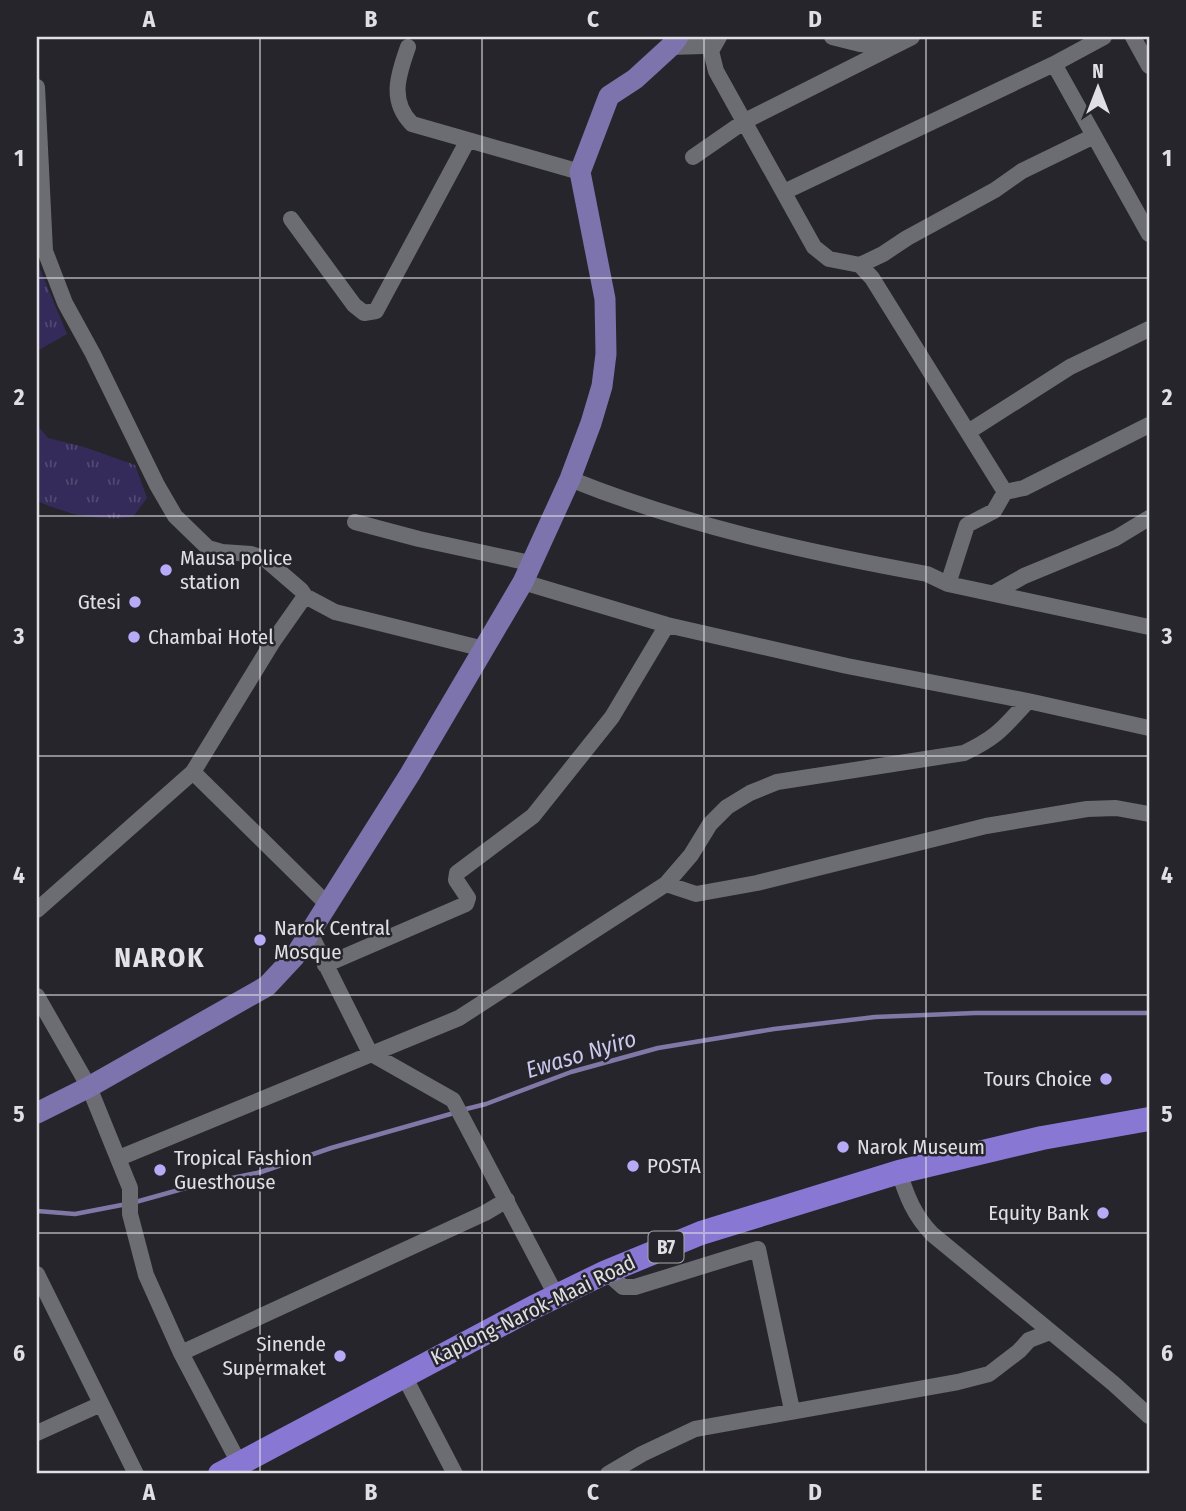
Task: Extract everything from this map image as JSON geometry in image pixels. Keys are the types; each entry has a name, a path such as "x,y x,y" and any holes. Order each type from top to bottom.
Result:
{"highway":[{"name":"Kaplong-Narok-Maai Road","path":"230,1469 404,1374 606,1272 701,1233 899,1172 1042,1138 1149,1119"}],"main road":[{"path":"37,1113 89,1087 267,986 295,956 410,774 527,573 570,479 591,423 602,386 606,354 605,299 580,172 608,96 635,79 674,42"}],"street":[{"path":"674,42 703,46 718,37"},
{"path":"718,37 711,51 712,61 814,247 829,259 860,265 872,278 1005,492"},
{"path":"832,37 860,44 893,47"},
{"path":"693,157 745,121 912,37"},
{"path":"784,191 1054,64 1104,37"},
{"path":"1133,37 1149,66"},
{"path":"408,47 397,93 402,114 412,124 580,172"},
{"path":"1054,64 1149,234"},
{"path":"37,87 45,251 65,303 175,516 208,548 251,554 265,559 305,596 335,612 484,649"},
{"path":"860,265 995,190 1022,171 1094,136"},
{"path":"291,219 354,305 363,313 376,311 468,140"},
{"path":"968,432 1070,367 1149,329"},
{"path":"948,584 967,525 994,511 1005,492 1024,488 1149,425"},
{"path":"570,479 662,512 771,541 927,573 948,584 1149,627"},
{"path":"994,593 1024,576 1116,538 1149,518"},
{"path":"355,522 527,573 667,625 847,666 1028,701 1149,728"},
{"path":"37,910 194,772 272,643 305,596"},
{"path":"325,965 466,904 468,898 456,880 457,873 533,816 612,717 667,625"},
{"path":"119,1158 458,1018 666,884 691,855 710,824 727,807 750,793 777,782 964,752 1000,733 1028,701"},
{"path":"194,772 327,904"},
{"path":"666,884 696,894 757,883 986,826 1087,809 1115,808 1149,814"},
{"path":"310,933 370,1053 453,1100 557,1297"},
{"path":"39,1007 89,1087 119,1158 130,1188 130,1214 146,1275 230,1469"},
{"path":"899,1172 909,1204 918,1220 932,1234 1149,1416"},
{"path":"181,1353 447,1231 507,1200"},
{"path":"606,1272 623,1287 635,1287 758,1249 792,1410"},
{"path":"37,1273 136,1474"},
{"path":"608,1474 642,1454 695,1429 958,1382 989,1374 1029,1340 1051,1332"},
{"path":"404,1374 455,1474"},
{"path":"37,1433 101,1404"}],"green space":[{"path":"37,262 67,334 37,351"},
{"path":"37,425 48,438 135,465 147,498 133,517 84,516 37,501"}],"waterway":[{"name":"Ewaso Nyiro","path":"462,1110 486,1104 571,1072 658,1048 774,1029 875,1017 975,1013 1149,1013"},
{"name":"Ewaso Nyiro","path":"37,1211 75,1214 132,1203 193,1186 261,1172 331,1148 454,1113"}],"place":[{"name":"Mausa police station","path":"166,570"},
{"name":"Gtesi","path":"135,602"},
{"name":"Chambai Hotel","path":"134,637"},
{"name":"Narok Central Mosque","path":"260,940"},
{"name":"Tours Choice","path":"1106,1079"},
{"name":"Narok Museum","path":"843,1147"},
{"name":"POSTA","path":"633,1166"},
{"name":"Tropical Fashion Guesthouse","path":"160,1170"},
{"name":"Equity Bank","path":"1103,1213"},
{"name":"Sinende Supermaket","path":"340,1356"}],"district":[{"name":"NAROK","path":"160,957"}]}
